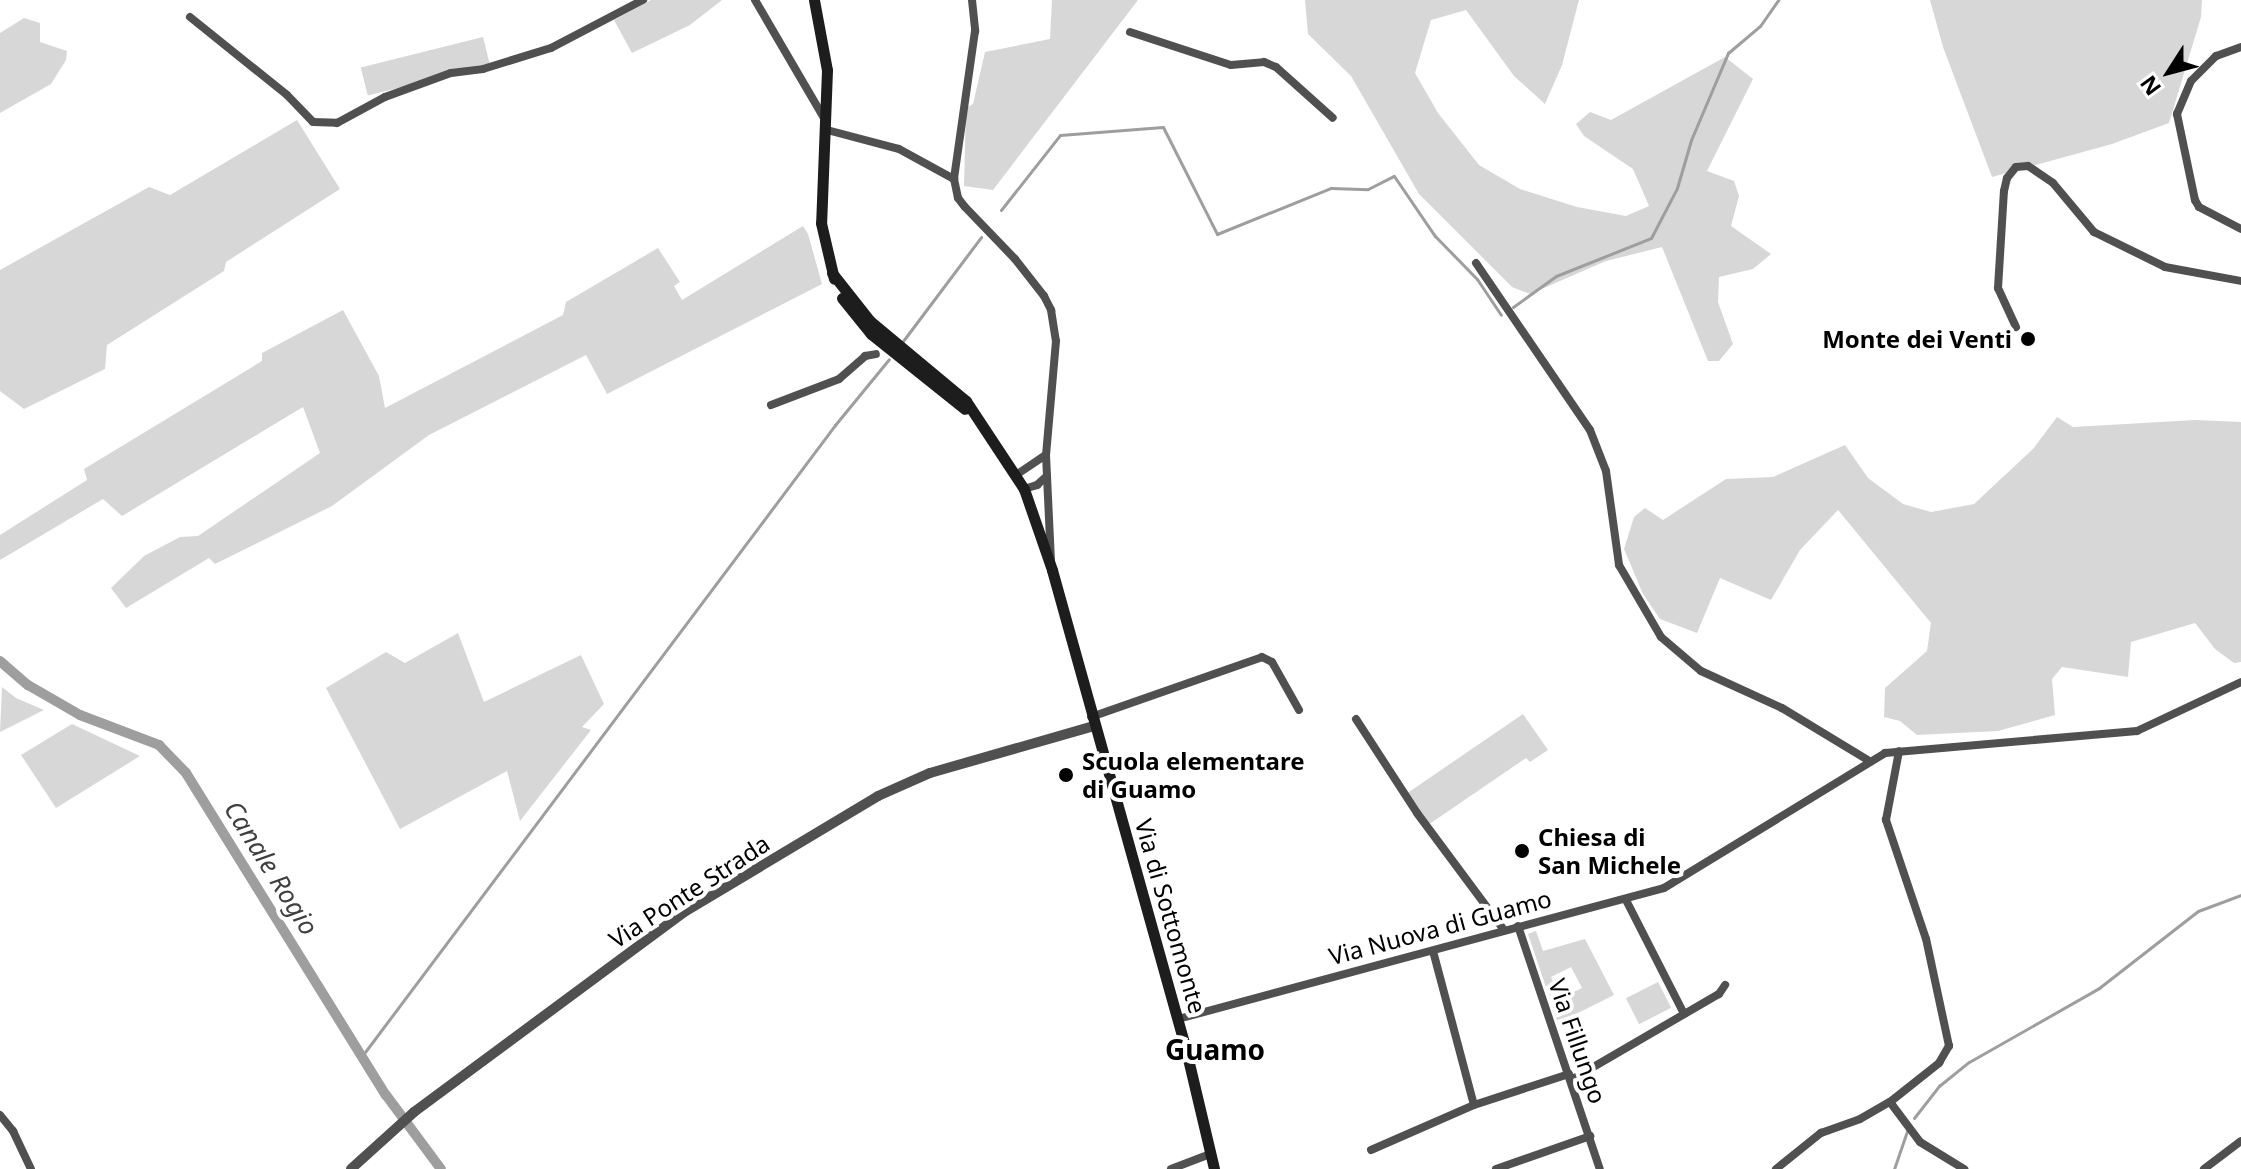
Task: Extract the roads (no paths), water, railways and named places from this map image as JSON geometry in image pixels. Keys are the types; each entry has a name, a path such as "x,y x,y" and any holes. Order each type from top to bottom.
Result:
{"main road":[{"name":"Via di Sottomonte","path":"814,0 827,70 827,126 820,212 838,292 855,317 973,413"},
{"name":"Via di Sottomonte","path":"832,273 870,321 946,381 973,413 1024,489 1051,568 1178,1019 1214,1169"}],"street":[{"path":"190,17 287,95 313,122 337,123 385,97 451,73 483,69 551,48 643,0"},
{"path":"755,0 827,126 899,149 954,179"},
{"path":"972,0 975,31 954,179 958,198 1015,259 1051,310 1056,341 1046,455 1051,568"},
{"path":"1130,32 1231,65 1264,62 1276,67 1333,118"},
{"path":"2241,47 2216,56 2191,81 2177,114 2195,200 2199,207 2241,229"},
{"path":"2016,327 1998,288 2004,191 2007,178 2016,167 2028,166 2053,183 2094,232 2165,267 2241,281"},
{"path":"1476,263 1590,430 1606,471 1619,565 1661,637 1701,671 1782,708 1868,760"},
{"path":"771,405 839,379 865,356 893,351"},
{"path":"1016,475 1046,455"},
{"path":"1024,489 1037,485 1047,476"},
{"path":"1093,721 1262,657 1272,662 1299,710"},
{"name":"Via Nuova di Guamo","path":"1178,1019 1518,926 1626,900 1684,877 1868,760 1899,751 2137,731 2241,682"},
{"path":"1356,719 1417,813 1504,930"},
{"name":"Via Ponte Strada","path":"351,1169 414,1112 686,911 878,796 930,773 1093,721"},
{"path":"1776,1169 1821,1133 1860,1119 1890,1102 1939,1063 1949,1046 1926,939 1886,820 1899,751"},
{"path":"1626,900 1684,1014"},
{"name":"Via Fillungo","path":"1518,926 1600,1169"},
{"path":"1433,951 1474,1105"},
{"path":"1371,1150 1474,1105 1570,1077 1719,994 1725,985"},
{"path":"1890,1102 1920,1142 1964,1169"},
{"path":"0,1115 13,1131 31,1169"},
{"path":"1496,1169 1590,1136"},
{"path":"2211,1167 2241,1141"},
{"path":"1171,1169 1210,1154"}],"waterway":[{"path":"1513,307 1556,276 1651,238 1677,188 1691,140 1728,53 1760,26 1778,0"},
{"path":"1001,210 1060,135 1163,127 1217,234 1331,188 1368,189 1394,176 1435,236 1477,279 1501,315"},
{"path":"903,341 981,237"},
{"path":"362,1056 835,425 889,359"},
{"name":"Canale Rogio","path":"0,661 28,685 80,715 159,745 186,773 386,1095 441,1169"},
{"path":"1914,1118 1939,1086 1969,1062 2099,988 2198,911 2241,895"},
{"path":"1894,1169 1907,1131"}],"place":[{"name":"Monte dei Venti","path":"2028,339"},
{"name":"Scuola elementare di Guamo","path":"1066,775"},
{"name":"Chiesa di San Michele","path":"1522,851"}],"district":[{"name":"Guamo","path":"1215,1049"}]}
